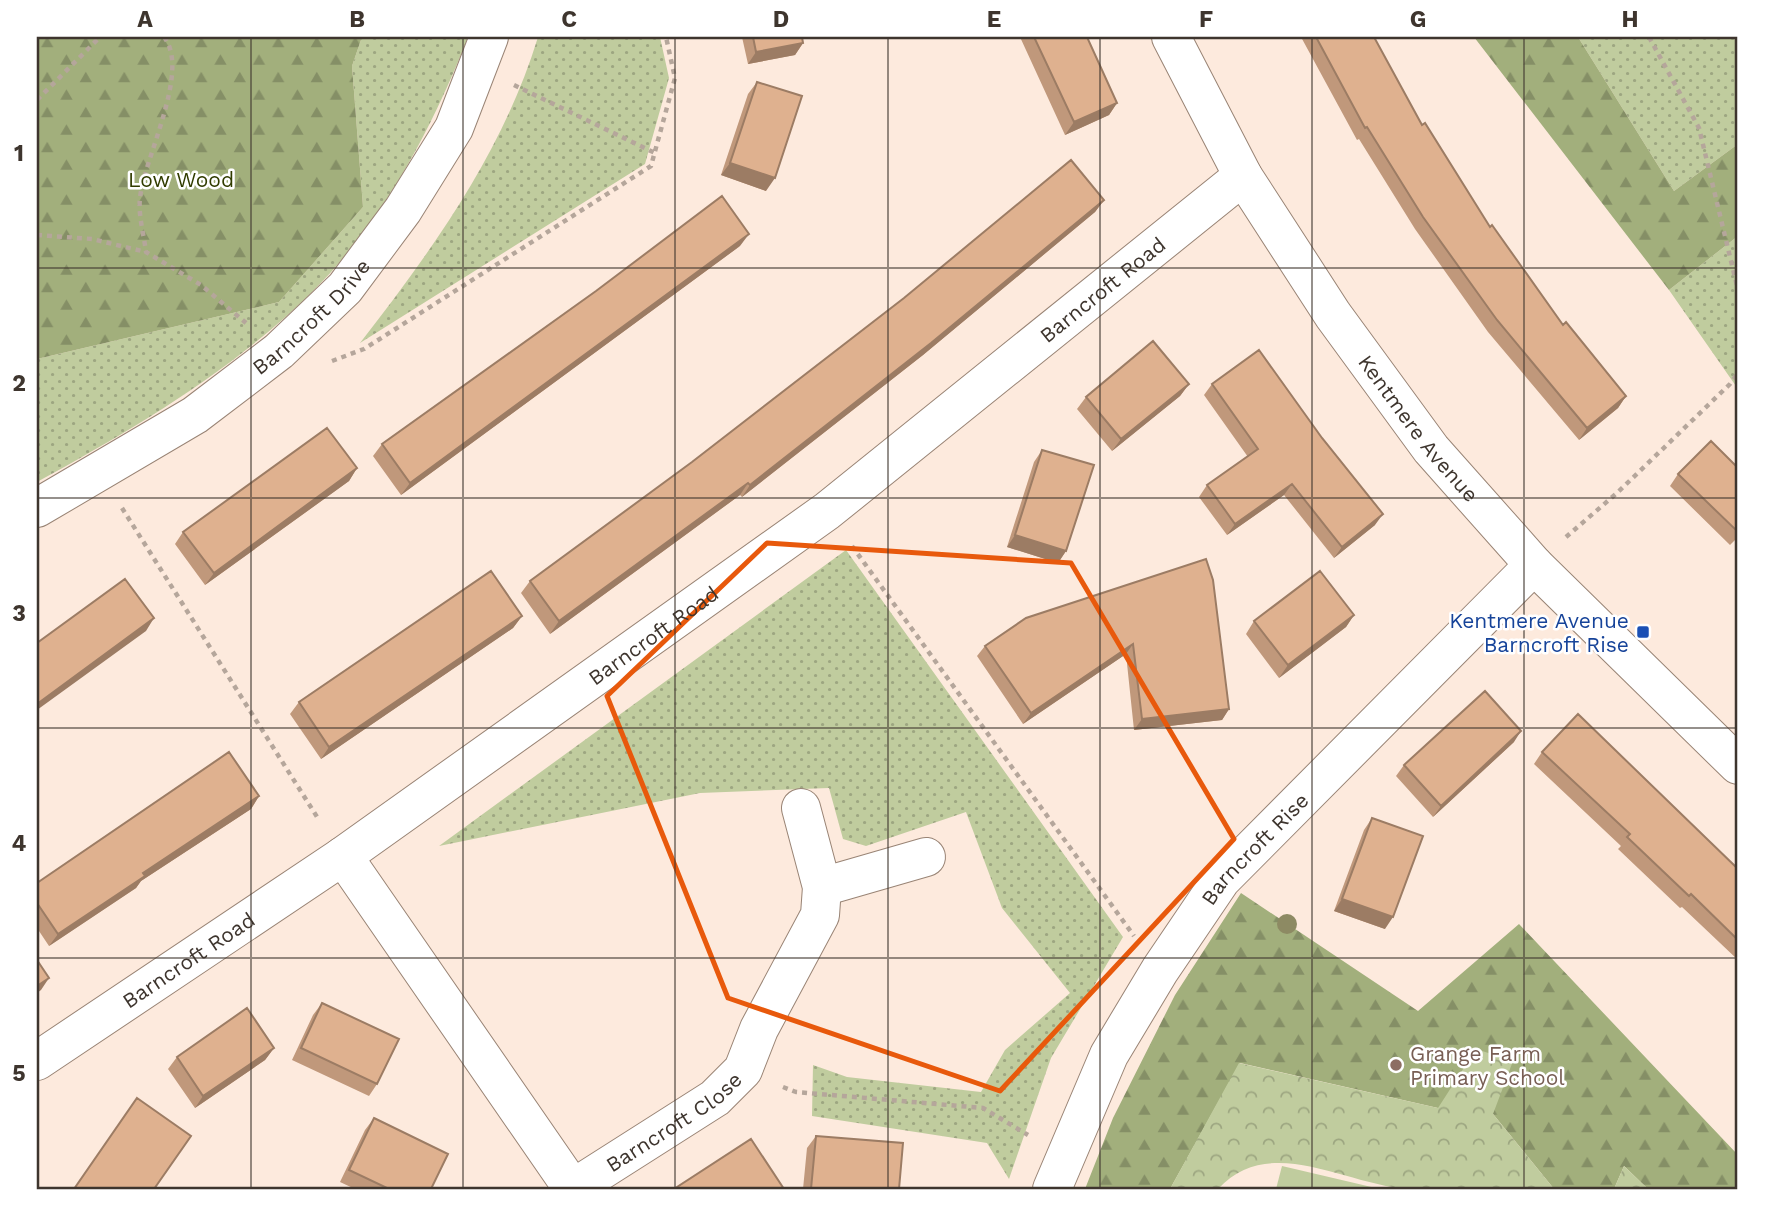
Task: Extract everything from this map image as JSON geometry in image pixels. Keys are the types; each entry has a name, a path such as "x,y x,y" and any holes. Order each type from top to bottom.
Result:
{"street":[{"name":"Kentmere Avenue","path":"1171,37 1243,176 1333,315 1431,449 1534,565 1738,765"},
{"name":"Barncroft Drive","path":"37,508 195,415 279,351 345,288 404,210 454,128 483,52"},
{"name":"Barncroft Road","path":"37,1061 342,856 827,511 1243,176"},
{"name":"Barncroft Rise","path":"1058,1173 1109,1055 1160,970 1221,880 1534,565"},
{"name":"Barncroft Close","path":"342,856 572,1189 715,1098 743,1070 759,1029 820,915 822,887 801,808"},
{"path":"822,887 926,857"}],"path":[{"path":"37,100 100,37"},
{"path":"146,252 140,199 172,83 169,44 163,37"},
{"path":"325,364 364,349 651,166 674,78 666,37"},
{"path":"1649,37 1699,128 1738,290"},
{"path":"483,52 655,153"},
{"path":"37,235 92,239 146,252 201,285 279,351"},
{"path":"1534,565 1617,493 1730,384 1738,373"},
{"path":"98,471 342,856"},
{"path":"827,511 1160,970"},
{"path":"743,1070 796,1093 983,1108 1058,1173"}],"highlighted area":[{"path":"767,543 1071,563 1234,839 1000,1091 728,998 607,696"}],"green space":[{"name":"Low Wood","path":"37,37 362,37 352,66 363,207 279,302 37,359"},
{"path":"362,37 468,37 421,140 383,205 361,236 311,293 248,348 181,397 37,482 37,359 279,302 363,207 352,66"},
{"path":"538,37 660,37 669,78 645,164 360,343 414,272 486,160 506,120"},
{"path":"1474,37 1578,37 1674,191 1738,144 1738,236 1669,290"},
{"path":"1578,37 1738,37 1738,144 1674,191"},
{"path":"1738,236 1738,389 1669,290"},
{"path":"846,550 1123,937 1051,1058 1009,1179 987,1143 812,1116 813,1065 847,1077 981,1092 1005,1050 1070,993 1002,908 966,812 866,846 843,839 829,788 700,793 439,846"},
{"name":"Grange Farm Primary School","path":"1241,893 1418,1011 1519,924 1738,1155 1738,1189 1648,1189 1624,1166 1614,1189 1554,1189 1493,1114 1438,1108 1240,1063 1170,1189 1085,1189 1113,1118 1175,995"},
{"path":"1476,1049 1513,1061 1493,1114 1554,1189 1410,1189 1386,1186 1310,1166 1285,1163 1261,1165 1239,1173 1218,1189 1170,1189 1239,1063 1438,1108"},
{"path":"1282,1166 1380,1189 1276,1189"},
{"path":"1624,1166 1648,1189 1614,1189"}],"building":[{"path":"753,37 802,37 803,43 756,52"},
{"path":"1034,37 1087,37 1117,103 1074,122"},
{"path":"1316,37 1374,37 1422,125 1425,123 1490,227 1492,225 1563,325 1566,322 1626,396 1587,428 1497,320 1423,217 1367,127 1365,128"},
{"path":"757,82 802,96 775,178 730,163"},
{"path":"1071,160 1104,200 931,343 750,485 748,483 559,621 530,581 692,462 904,298"},
{"path":"722,196 749,234 410,483 382,444 596,291"},
{"path":"1153,341 1189,384 1121,439 1086,397"},
{"path":"1259,350 1322,438 1383,514 1342,547 1292,484 1235,524 1207,485 1258,449 1212,384"},
{"path":"327,428 357,468 214,573 183,532"},
{"path":"1711,441 1738,468 1738,532 1678,474"},
{"path":"1042,450 1094,465 1066,551 1015,535"},
{"path":"1206,559 1213,580 1229,709 1142,719 1133,644 1031,713 985,646 1026,618"},
{"path":"491,571 522,616 329,747 299,702"},
{"path":"1320,571 1354,615 1288,665 1254,621"},
{"path":"125,579 154,618 37,704 37,643"},
{"path":"1485,691 1521,731 1441,806 1404,765"},
{"path":"1578,714 1738,869 1738,940 1627,837 1630,834 1542,752"},
{"path":"229,752 259,796 143,873 145,876 58,934 37,903 37,883"},
{"path":"1372,818 1423,836 1393,917 1342,899"},
{"path":"37,960 49,978 37,986"},
{"path":"322,1003 399,1039 377,1084 301,1048"},
{"path":"247,1008 274,1048 203,1096 177,1057"},
{"path":"137,1098 191,1136 154,1189 74,1189"},
{"path":"374,1118 448,1154 431,1189 389,1189 349,1170"},
{"path":"816,1136 903,1143 899,1189 811,1189"},
{"path":"751,1139 784,1189 674,1189"}],"place":[{"name":"Kentmere Avenue Barncroft Rise","path":"1643,632"},
{"name":"Grange Farm Primary School","path":"1396,1065"}]}
